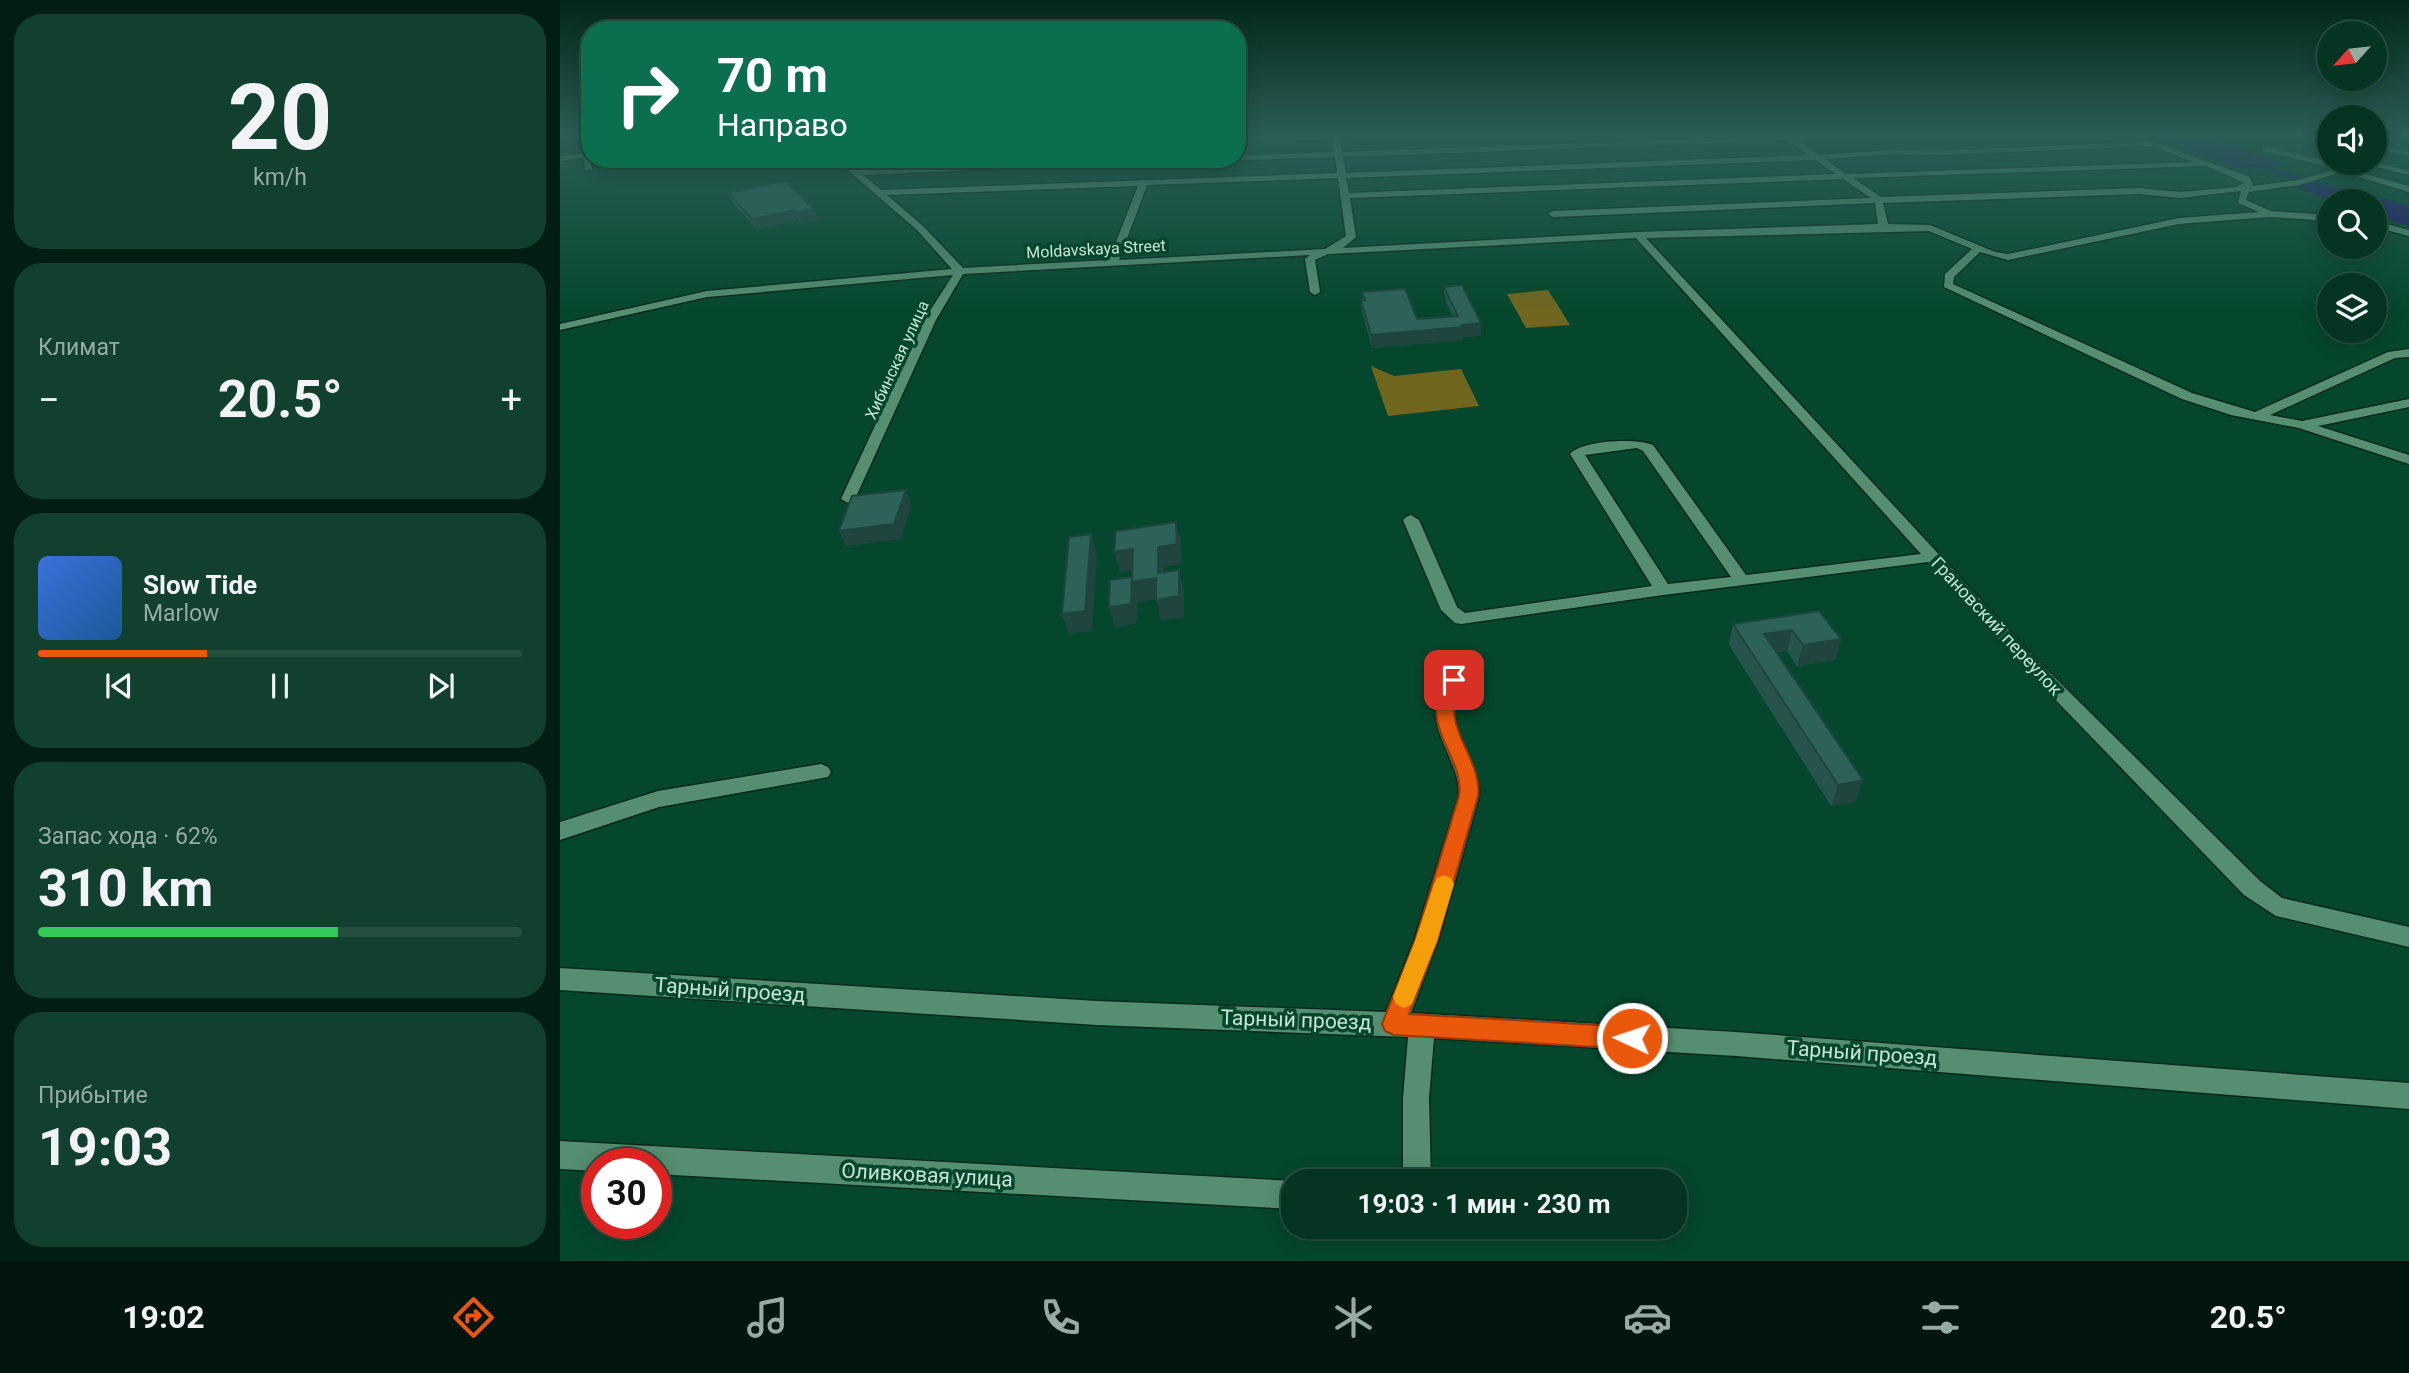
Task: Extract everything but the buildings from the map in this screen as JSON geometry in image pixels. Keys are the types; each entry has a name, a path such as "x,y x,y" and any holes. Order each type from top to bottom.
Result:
{"street":[{"path":"881,195 943,250 960,271"},
{"path":"1113,264 1121,236 1138,195"},
{"path":"1542,195 1553,214"},
{"path":"1351,237 1346,196 1553,214 1614,195"},
{"path":"1872,195 1878,199 1884,221 1882,227"},
{"name":"Moldavskaya Street","path":"560,327 707,294 960,271 1375,250 1553,214 2000,195"},
{"path":"2244,195 2241,201 2270,214"},
{"path":"1660,201 1667,209"},
{"name":"Moldavskaya Street","path":"1553,214 1637,235 1882,227 1934,229 1992,254 2008,257 2179,221 2270,214 2317,217"},
{"path":"2387,227 2409,233"},
{"name":"Грановский переулок","path":"1637,235 2026,659 2252,888 2276,906 2409,937"},
{"path":"1351,237 1375,250"},
{"path":"1315,292 1310,259 1351,237"},
{"path":"1979,248 1947,279 1948,285 1953,289 2187,396 2257,416 2302,425 2409,460"},
{"name":"Хибинская улица","path":"848,499 930,320 960,271"},
{"path":"2257,416 2392,355 2409,353"},
{"path":"2302,425 2409,403"},
{"path":"1663,590 1577,452 1638,444 1646,446 1742,581"},
{"path":"1411,520 1450,610 1461,619 1663,590 1932,557"},
{"path":"1394,1024 1426,941 1469,796 1470,785 1452,743 1445,714 1445,701 1447,691 1454,680 1471,665"},
{"path":"560,831 658,799 821,772"},
{"name":"Тарный проезд","path":"560,979 1084,1012 1394,1024 1750,1045 2409,1096"},
{"path":"1417,1169 1416,1098 1422,1026"},
{"name":"Оливковая улица","path":"560,1156 1281,1194"}],"shaded area":[{"path":"2387,200 2409,206 2409,226 2387,219"},
{"path":"1548,290 1570,325 1526,328 1507,294"},
{"path":"1371,366 1394,376 1461,369 1479,406 1388,416"}],"slow traffic":[{"path":"1404,997 1444,884"}],"route":[{"path":"1454,680 1447,691 1445,714 1452,743 1470,785 1469,796 1426,941 1394,1024 1632,1038"}]}
